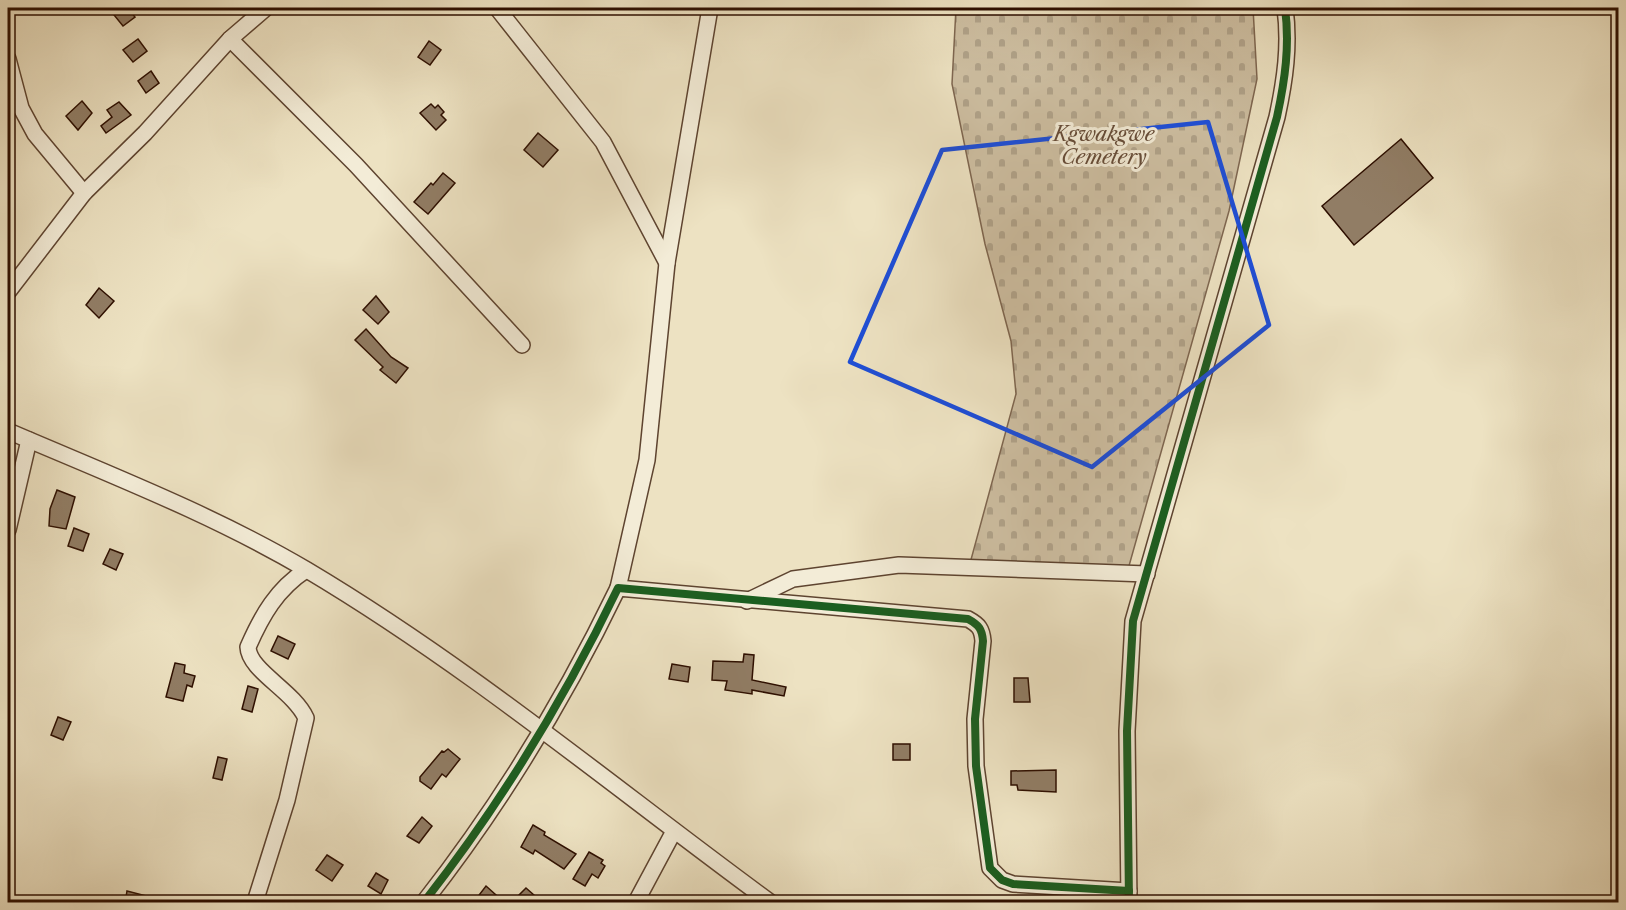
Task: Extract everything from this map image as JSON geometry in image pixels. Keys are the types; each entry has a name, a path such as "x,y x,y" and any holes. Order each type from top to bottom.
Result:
{"street":[{"path":"8,291 84,193 145,133 230,39 266,8"},
{"path":"497,8 603,142 667,263"},
{"path":"424,903 459,858 541,730 581,663 618,588 647,460 667,263 710,8"},
{"path":"618,588 968,619 978,624 982,632 982,641 975,719 975,766 990,868 1002,880 1013,884 1129,897 1127,720 1134,621 1277,117 1286,73 1285,8"},
{"path":"230,39 356,165 522,345"},
{"path":"8,58 21,108 35,134 84,193"},
{"path":"8,431 245,536 384,618 541,730 770,903"},
{"path":"8,530 29,440"},
{"path":"747,601 793,579 899,565 1147,574"},
{"path":"255,903 287,800 306,718 300,705 281,686 254,665 248,656 248,647 276,595 289,581 306,570"},
{"path":"636,903 674,831"}],"highlighted area":[{"path":"1208,122 1269,325 1092,467 850,362 942,150"}],"green space":[{"name":"Kgwakgwe Cemetery","path":"956,8 1253,8 1257,79 1229,211 1127,573 969,567 1016,394 1011,341 985,244 952,84"}],"building":[{"path":"128,8 135,17 123,26 114,15"},
{"path":"138,39 147,51 133,62 123,50"},
{"path":"429,41 441,50 430,65 418,57"},
{"path":"151,71 159,83 146,93 138,81"},
{"path":"82,101 92,113 78,130 66,116"},
{"path":"119,102 131,115 106,133 101,126 112,117 107,110"},
{"path":"431,104 435,108 438,105 444,112 441,115 446,120 436,130 420,113"},
{"path":"538,133 558,150 543,167 524,150"},
{"path":"1401,139 1433,178 1354,245 1322,206"},
{"path":"443,173 455,183 428,214 414,202"},
{"path":"99,288 114,301 99,318 86,305"},
{"path":"376,296 389,312 378,324 363,310"},
{"path":"366,329 391,357 408,368 396,383 380,370 383,367 355,340"},
{"path":"57,490 75,497 66,529 49,526 50,509"},
{"path":"74,528 89,534 83,551 68,546"},
{"path":"110,549 123,554 116,570 103,564"},
{"path":"278,636 295,644 288,659 271,651"},
{"path":"744,654 754,655 752,680 786,687 784,696 752,690 752,694 725,690 727,681 712,680 713,661 743,662"},
{"path":"175,663 185,665 184,673 195,676 192,687 187,685 183,701 166,697"},
{"path":"672,664 690,667 688,682 669,679"},
{"path":"1014,678 1028,678 1030,702 1014,702"},
{"path":"248,686 258,689 252,712 242,709"},
{"path":"58,717 71,722 63,740 51,735"},
{"path":"893,744 910,744 910,760 893,760"},
{"path":"448,749 460,759 446,777 442,774 431,789 420,781 420,777 442,751"},
{"path":"218,757 227,759 222,780 213,778"},
{"path":"1056,770 1056,792 1018,790 1017,785 1011,785 1011,771"},
{"path":"422,817 432,826 419,843 407,836"},
{"path":"533,825 545,832 544,835 576,854 564,869 535,850 533,854 521,847"},
{"path":"589,852 603,860 601,863 605,866 598,878 592,874 585,886 573,879"},
{"path":"327,855 343,865 332,881 316,870"},
{"path":"376,873 388,880 381,894 368,886"},
{"path":"486,886 505,903 473,903"},
{"path":"526,888 543,903 511,903"},
{"path":"127,891 158,899 158,903 125,903"}],"cycle path":[{"path":"1129,902 1127,731 1133,621 1277,117 1286,62 1285,8"},
{"path":"424,902 479,827 530,750 576,670 618,588 972,621 982,633 983,641 975,719 976,766 990,868 1002,880 1013,884 1129,891"}]}
